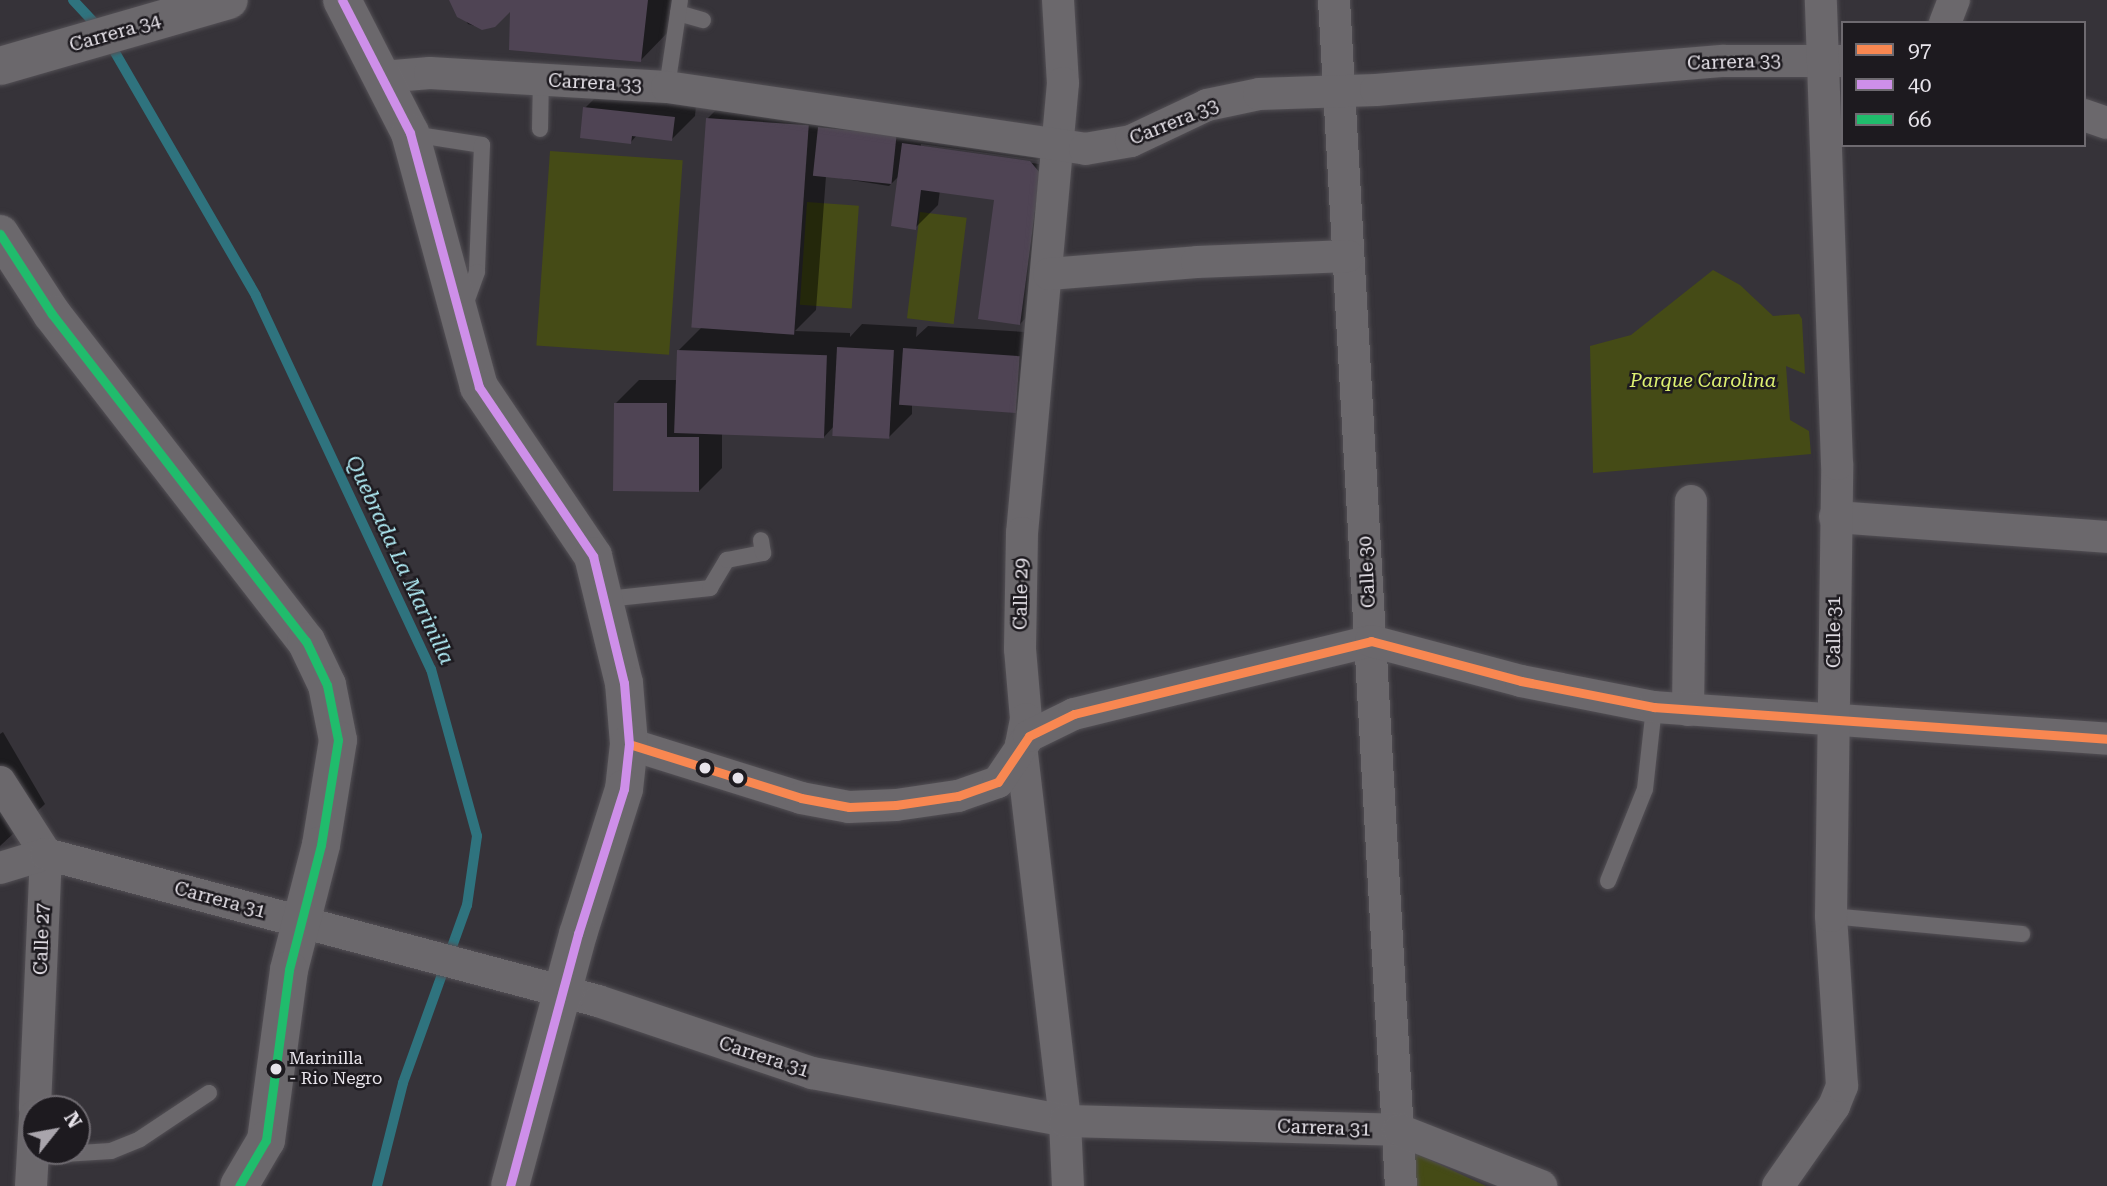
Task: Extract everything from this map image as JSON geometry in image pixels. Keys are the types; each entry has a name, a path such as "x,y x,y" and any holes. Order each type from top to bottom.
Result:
{"main road":[{"path":"342,0 410,133 479,387 593,556 607,599 624,683 629,744 624,789 510,1186"},
{"name":"Carrera 34","path":"3,65 219,3"},
{"path":"0,234 52,314 320,664 338,740 303,922 289,970 266,1140 239,1186"}],"street":[{"name":"Calle 29","path":"1058,0 1063,83 1049,274 1023,533 1020,649 1026,719 1021,745 1065,1121 1068,1186"},
{"name":"Calle 30","path":"1334,0 1401,1186"},
{"name":"Calle 31","path":"1778,1186 1834,1106 1842,1086 1831,916 1837,464 1832,60 1821,0"},
{"path":"1946,21 1954,0"},
{"name":"Carrera 33","path":"382,77 430,73 667,87 1085,149 1131,141 1207,105 1259,94 1338,91 1713,61 1832,60"},
{"path":"2086,116 2107,123"},
{"path":"1049,274 1197,261 1348,257"},
{"path":"1688,710 1691,501"},
{"path":"1835,517 2107,537"},
{"path":"629,744 801,798 849,807 958,796 998,782 1021,745 1043,728 1074,714 1371,641 1521,681 1654,707 2107,740"},
{"path":"0,782 46,854 0,867"},
{"name":"Carrera 31","path":"46,854 564,992 812,1073 1065,1121 1399,1130 1541,1186"},
{"name":"Calle 27","path":"36,1095 46,854"}],"lane":[{"path":"667,87 679,6 704,19"},
{"path":"540,129 541,79"},
{"path":"410,133 482,145 477,272 460,317"},
{"path":"607,599 710,588 727,560 763,554 761,540"},
{"path":"1608,881 1644,789 1654,707"},
{"path":"1831,916 2022,934"},
{"path":"32,1171 111,1151 140,1139 209,1093"}],"green space":[{"path":"550,151 683,160 669,355 536,346"},
{"path":"807,202 859,206 852,308 800,305"},
{"path":"920,212 967,218 954,324 907,318"},
{"name":"Parque Carolina","path":"1713,270 1740,285 1773,316 1799,314 1802,319 1805,374 1786,366 1790,420 1809,431 1811,454 1593,473 1590,346 1631,335"},
{"path":"1398,1145 1486,1186 1398,1186"}],"building":[{"path":"449,0 648,0 641,62 509,50 510,12 495,27 482,30 457,17"},
{"path":"583,107 675,117 672,141 632,136 631,144 580,138"},
{"path":"706,118 809,125 794,335 691,327"},
{"path":"818,127 897,135 891,184 813,176"},
{"path":"902,143 1030,161 1040,173 1020,325 978,319 994,200 921,190 916,230 891,226"},
{"path":"837,347 894,350 889,439 832,436"},
{"path":"903,348 1020,356 1016,413 899,405"},
{"path":"677,350 827,355 824,438 674,433"},
{"path":"614,403 667,403 667,437 699,437 699,492 613,491"}],"waterway":[{"name":"Quebrada La Marinilla","path":"73,0 100,29"},
{"name":"Quebrada La Marinilla","path":"109,42 256,296 431,669 477,836 467,905 403,1083 377,1186"}],"transit line":[{"name":"40","path":"342,0 410,133 479,387 593,556 624,683 629,744 624,789 578,934 510,1186"},
{"name":"66","path":"0,234 52,314 306,641 327,685 338,740 321,845 289,970 266,1140 239,1186"},
{"name":"97","path":"629,744 801,798 849,807 896,805 958,796 998,782 1029,736 1074,714 1371,641 1521,681 1654,707 2107,739"}],"place":[{"name":"Marinilla - Rio Negro","path":"276,1069"}]}
